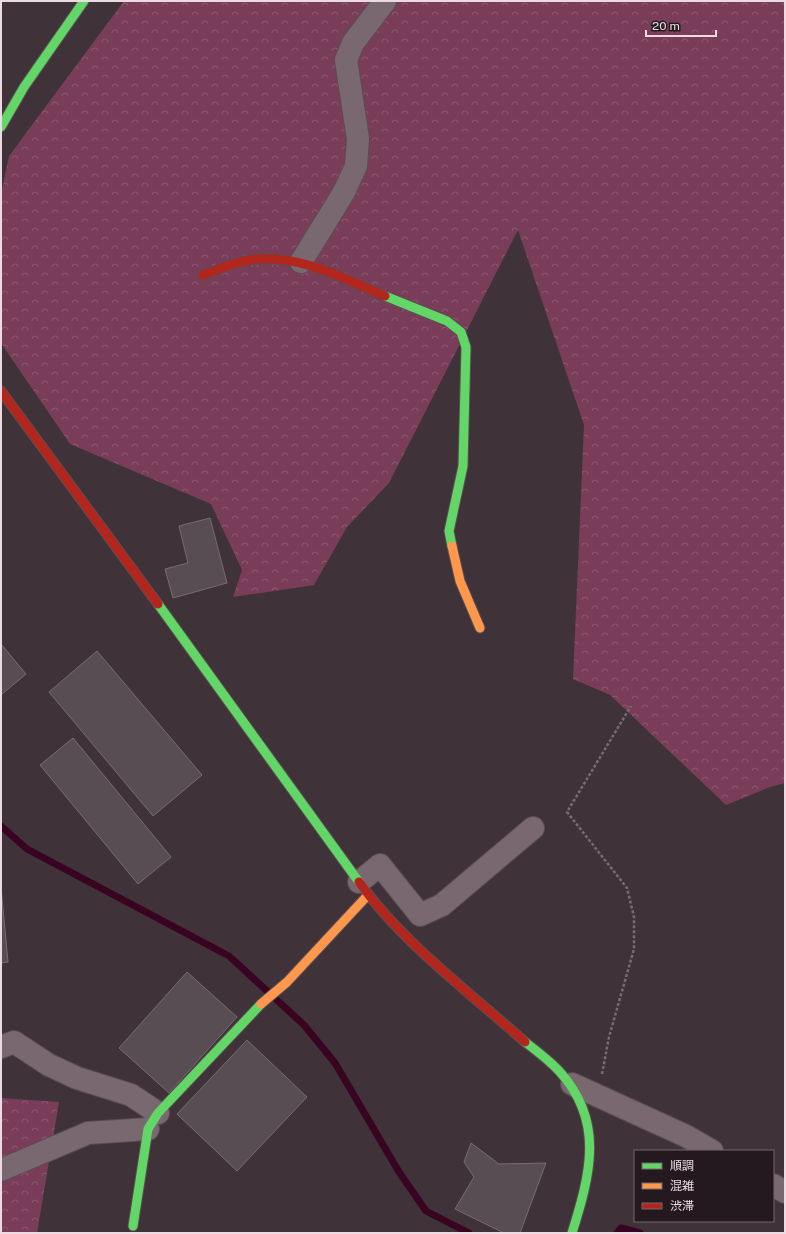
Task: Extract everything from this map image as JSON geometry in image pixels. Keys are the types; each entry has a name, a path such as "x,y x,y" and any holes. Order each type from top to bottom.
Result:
{"street":[{"path":"1,127 24,87 84,1"},
{"path":"301,262 344,192 356,166 358,139 346,60 353,43 386,1"},
{"path":"203,275 248,260 274,259 301,262 447,321 461,332 466,347 463,466 449,531 460,581 473,615 480,628"},
{"path":"1,392 222,691 363,888 405,936 572,1084 686,1136 710,1150"},
{"path":"132,1226 153,1121 257,1007 287,982 380,865 420,915 442,905 533,828"},
{"path":"1,1047 14,1042 49,1065 77,1078 131,1095 153,1121"},
{"path":"572,1084 580,1098 587,1117 591,1145 588,1183 572,1233"},
{"path":"1,1170 88,1133 153,1121"},
{"path":"774,1186 785,1192"}],"path":[{"path":"598,1096 609,1037 634,949 634,917 627,888 567,812 631,706"}],"green space":[{"path":"124,1 785,1 785,783 770,787 726,805 610,695 573,679 584,425 518,230 389,483 347,527 314,585 233,597 242,570 211,504 70,444 1,343 1,194 9,156"},
{"path":"1,1098 59,1102 37,1233 1,1233"}],"building":[{"path":"210,518 227,583 173,598 165,569 188,563 179,526"},
{"path":"1,644 26,674 1,695"},
{"path":"97,651 202,775 153,816 49,692"},
{"path":"73,738 171,857 138,884 40,765"},
{"path":"1,887 8,962 1,963"},
{"path":"187,972 237,1017 169,1093 119,1048"},
{"path":"247,1040 307,1097 237,1171 177,1114"},
{"path":"471,1143 499,1164 546,1163 520,1233 504,1233 455,1209 474,1177 464,1162"}],"waterway":[{"path":"1,826 27,849 229,956 304,1025 335,1063 399,1172 426,1211 469,1233"},
{"path":"617,1233 621,1228 640,1233"}],"traffic: fast":[{"path":"1,127 24,87 84,1"},
{"path":"385,296 447,321 461,332 466,347 463,466 449,531 452,546"},
{"path":"158,604 359,882"},
{"path":"133,1226 148,1129 158,1113 261,1004"},
{"path":"525,1042 556,1068 574,1091 583,1110 588,1130 590,1150 588,1170 572,1233"}],"traffic: slow":[{"path":"452,546 460,581 480,628"},
{"path":"261,1004 287,982 368,895"}],"traffic: jam":[{"path":"203,275 244,261 268,259 285,260 336,275 385,296"},
{"path":"1,391 158,604"},
{"path":"359,882 376,904 416,946 525,1042"}]}
